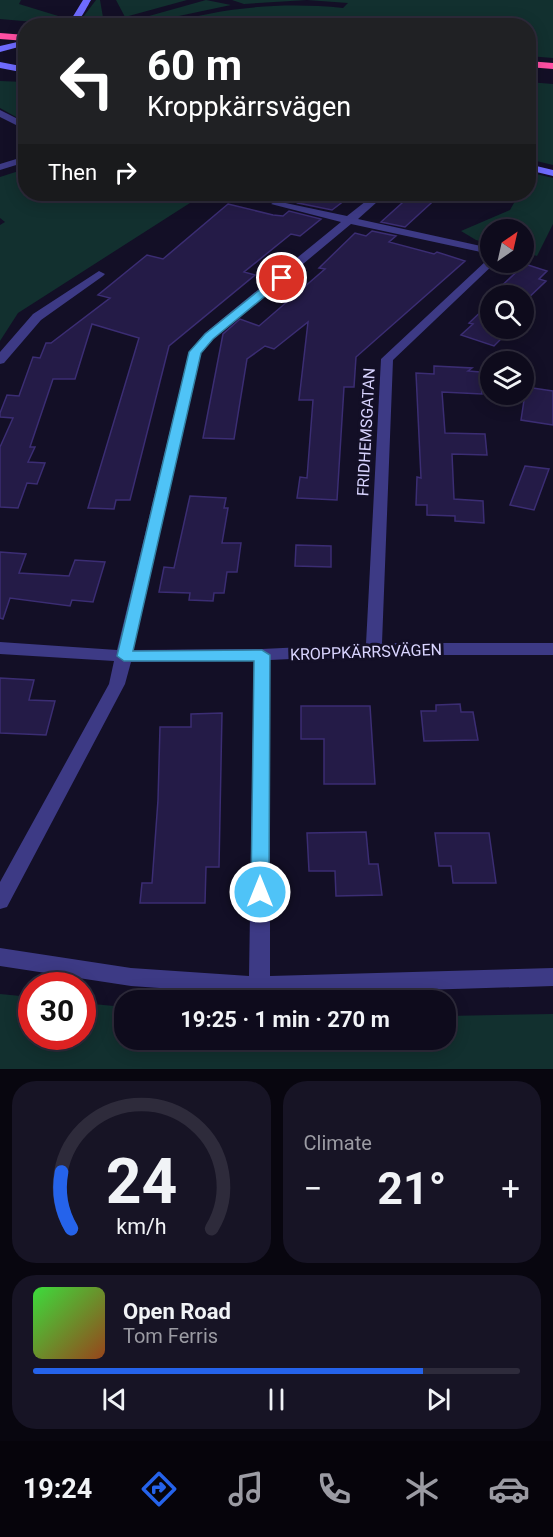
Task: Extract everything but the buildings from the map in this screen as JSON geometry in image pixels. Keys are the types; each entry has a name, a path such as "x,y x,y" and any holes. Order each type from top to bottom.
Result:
{"highway":[{"path":"0,36 18,39"},
{"path":"536,65 553,66"}],"street":[{"path":"76,18 87,0"},
{"path":"0,50 18,43"},
{"path":"0,65 18,68"},
{"path":"0,113 18,123"},
{"path":"0,167 18,161"},
{"path":"536,169 553,173"},
{"path":"0,901 117,684 195,352 209,336 373,201"},
{"path":"276,204 480,249"},
{"name":"FRIDHEMSGATAN","path":"374,649 387,359 480,272"},
{"path":"0,360 37,317 99,274"},
{"name":"KROPPKÄRRSVÄGEN","path":"0,648 124,656 262,655 374,649 553,649"},
{"path":"259,986 262,655"},
{"path":"0,957 130,977 259,986 553,977"}],"green space":[{"path":"0,0 21,0 19,4 65,18 18,18 18,21 0,19"},
{"path":"96,0 100,0 103,18 82,18"},
{"path":"116,0 187,0 125,17"},
{"path":"206,0 231,5 169,18 142,18"},
{"path":"232,0 307,0 244,4"},
{"path":"307,0 553,0 553,58 536,57 536,18 190,18 230,10 275,6 343,8 348,3"},
{"path":"0,81 18,82 18,118 0,108"},
{"path":"536,83 553,84 553,165 536,161"},
{"path":"18,171 18,201 193,201 18,313 0,341 0,225 5,222 0,218 0,177"},
{"path":"536,174 553,178 553,224 537,256 534,255 534,219 489,219 510,210 515,201 536,201"},
{"path":"480,223 480,241 476,240 461,231"},
{"path":"0,994 18,996 18,1050 96,1050 96,1004 114,1006 114,1050 456,1050 456,1016 553,1014 553,1069 0,1069"}],"route":[{"path":"260,892 262,655 124,656 195,352 209,336 282,278"}]}
